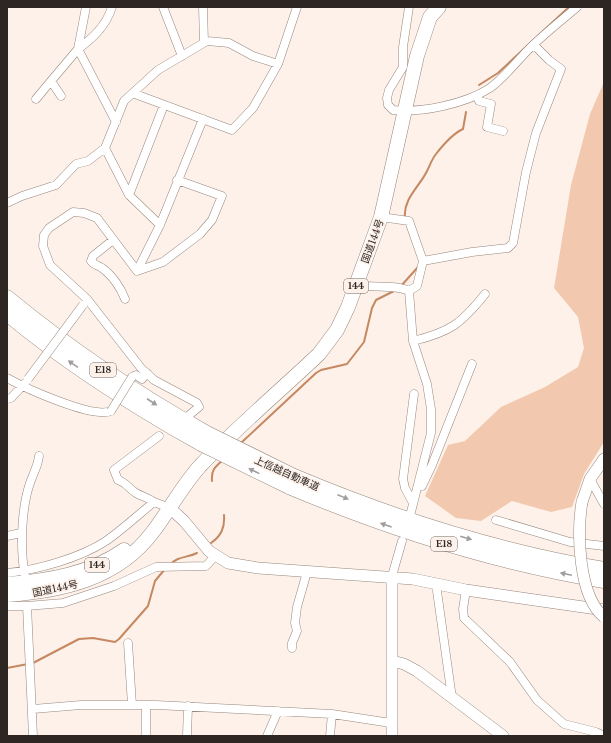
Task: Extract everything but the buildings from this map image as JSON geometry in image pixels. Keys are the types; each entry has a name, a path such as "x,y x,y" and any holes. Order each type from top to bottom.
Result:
{"highway":[{"name":"国道144号","path":"7,595 62,588 94,578 109,571 135,553 153,532 188,482 209,457 314,359 330,342 337,330 356,285 381,217 424,31 430,17 439,7"},
{"path":"7,291 75,351"},
{"name":"上信越自動車道","path":"7,297 75,351 158,406 204,439"},
{"name":"上信越自動車道","path":"7,315 110,390 291,482 380,523 433,540 533,567 604,581"},
{"name":"上信越自動車道","path":"291,482 434,529 533,556 604,569"},
{"name":"国道144号","path":"7,584 25,577 44,581 74,573 117,555 143,536 170,508"}],"street":[{"path":"86,7 78,49 116,122"},
{"path":"36,99 78,49 98,32 108,17 112,7"},
{"path":"163,7 182,56"},
{"path":"203,7 204,43"},
{"path":"135,94 232,130 253,108 278,64 297,7"},
{"path":"410,7 403,47 403,67 389,90 386,98 388,105 393,110 405,111 436,107 477,95 491,87 534,44 577,7"},
{"path":"7,203 22,196 56,185 76,164 88,161 105,148 124,101 135,94 158,70 207,41 230,43 252,56 278,64"},
{"path":"424,260 508,248 513,242 526,172 536,133 562,69 549,60 534,44"},
{"path":"51,81 61,96"},
{"path":"477,95 479,100 491,104 486,127 503,131"},
{"path":"129,195 164,106"},
{"path":"137,271 160,225 203,119"},
{"path":"105,148 129,195 160,225"},
{"path":"137,271 163,262 200,234 212,220 222,196 177,180"},
{"path":"137,271 97,218 84,213 73,212 49,228 44,235 43,246 50,265 85,302 146,373 154,380 197,403 199,407 188,416"},
{"path":"356,285 402,289 417,286 424,260 406,221 381,217"},
{"path":"113,240 94,256 91,261 93,264 101,267 109,274 122,291 125,299"},
{"path":"402,289 413,341 427,384 432,409 431,433 411,512"},
{"path":"413,341 443,333 453,328 463,320 485,294"},
{"path":"7,399 11,398 23,387 85,302"},
{"path":"413,503 432,465 472,364"},
{"path":"7,378 23,387 47,397 86,409 106,413 111,411 132,377 136,376 142,379 146,373"},
{"path":"413,503 405,488 403,479 414,394"},
{"path":"159,436 114,470 118,480 126,483 136,493 146,496 154,502 170,508 215,556 228,563 243,566 307,572 413,578 466,590 604,610"},
{"path":"25,577 21,533 29,483 39,456"},
{"path":"604,459 590,479 582,502 579,533 585,582 590,597 604,617"},
{"path":"590,479 604,504"},
{"path":"7,572 25,577 104,542 154,502"},
{"path":"496,520 570,542 604,546"},
{"path":"7,536 21,533"},
{"path":"392,736 392,576 402,541"},
{"path":"7,606 63,603 114,586 156,567 206,566 215,556"},
{"path":"292,648 292,643 297,631 295,623 297,607 307,572"},
{"path":"466,590 464,618 510,662 537,700 564,724 596,732 604,736"},
{"path":"437,591 452,698"},
{"path":"27,606 33,709 33,736"},
{"path":"128,643 132,705"},
{"path":"392,661 404,664 417,671 503,736"},
{"path":"33,709 81,705 188,706 332,714 392,723"},
{"path":"146,705 146,736"},
{"path":"187,736 188,706"},
{"path":"267,736 278,711"},
{"path":"330,736 332,714"}],"shaded area":[{"path":"604,82 604,442 584,474 572,507 551,512 512,501 481,521 456,518 425,496 448,445 465,441 501,407 545,387 578,367 584,348 578,317 554,288 571,185 590,114"}],"waterway":[{"path":"479,85 498,73 569,7"},
{"path":"405,217 405,210 409,198 442,147 448,140 463,129 466,112"},
{"path":"401,286 418,267"},
{"path":"241,443 316,373 321,370 347,364 364,342 372,308 376,300 394,291"},
{"path":"212,481 214,469 223,460"},
{"path":"211,543 222,531 224,515"},
{"path":"170,565 176,560 197,553"},
{"path":"33,663 79,639 93,638 115,642 148,606 155,581 165,569"},
{"path":"7,668 28,664"}]}
